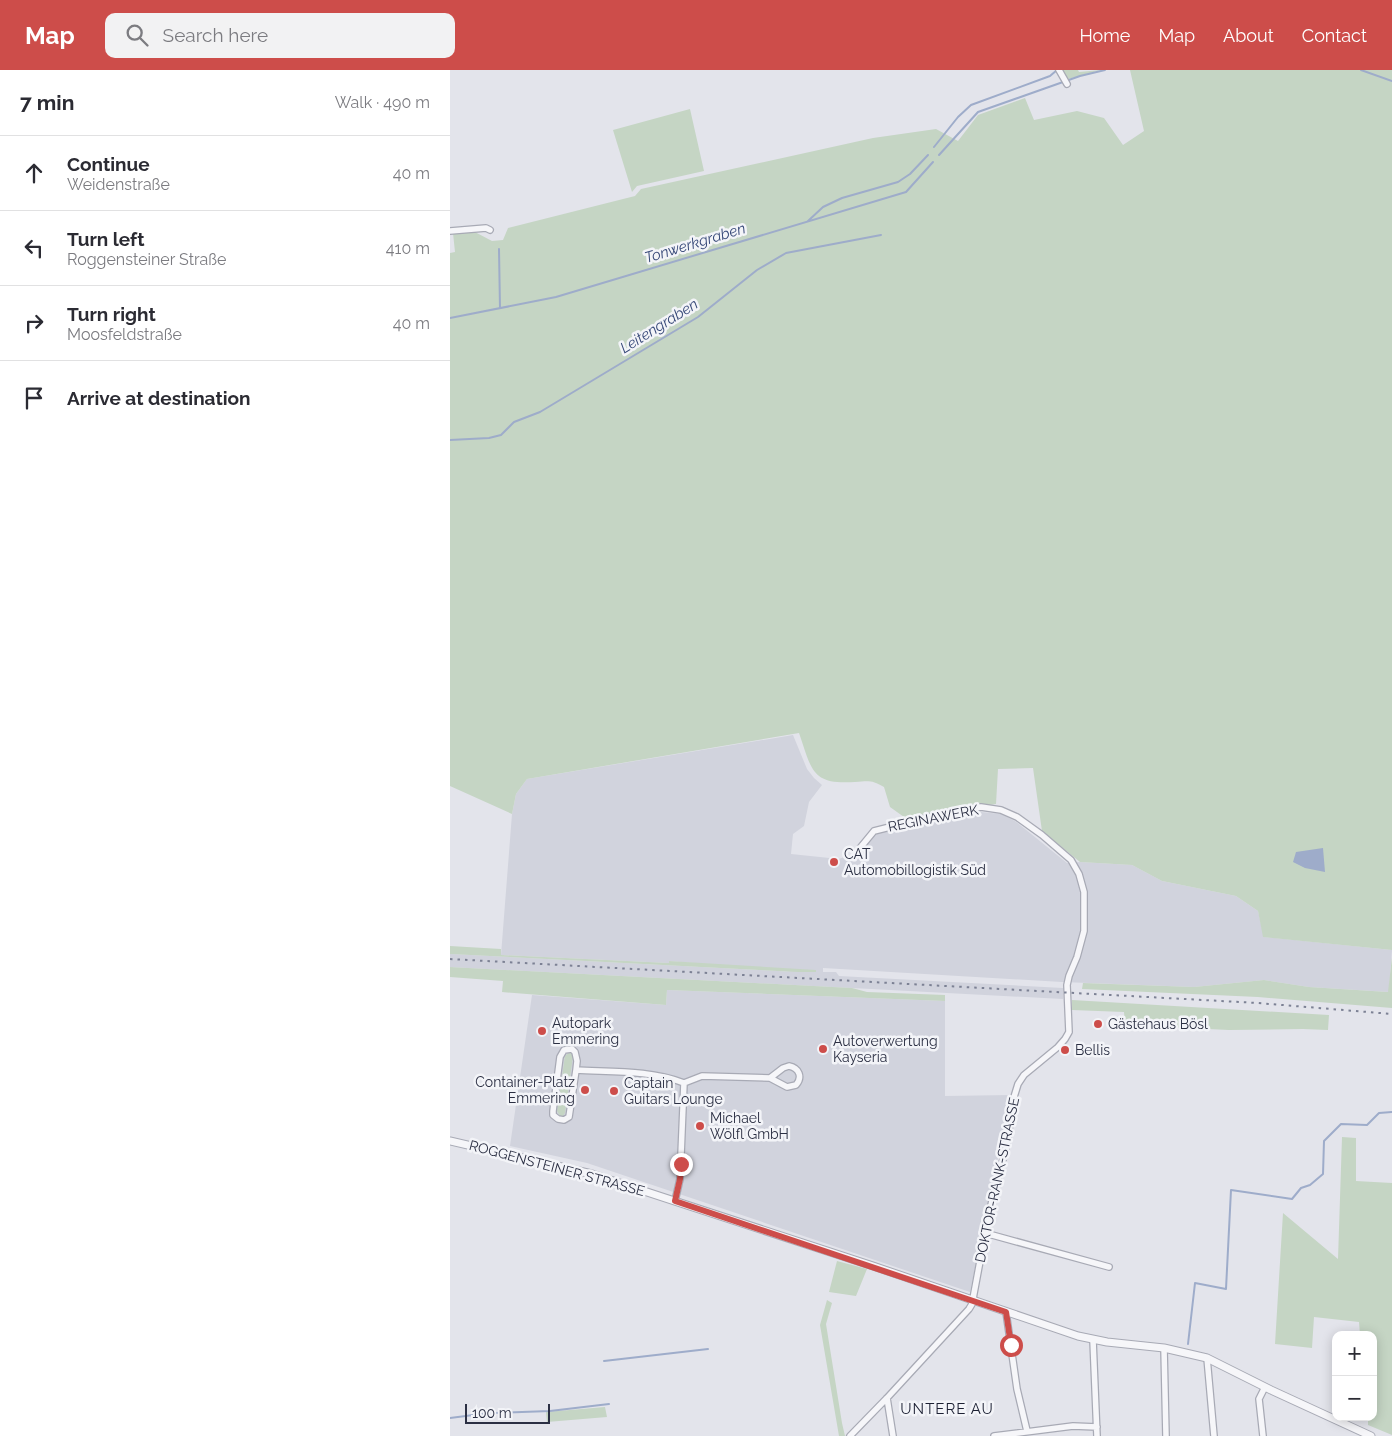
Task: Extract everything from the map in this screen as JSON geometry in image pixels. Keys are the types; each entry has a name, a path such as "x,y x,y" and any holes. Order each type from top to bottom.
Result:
{"street":[{"path":"450,231 486,228 490,230"},
{"name":"REGINAWERK","path":"860,848 872,831 950,812 982,807 1001,810 1017,817 1071,860 1079,874 1084,892 1084,931 1078,957 1068,976 1067,992"},
{"name":"DOKTOR-RANK-STRASSE","path":"973,1300 994,1190 1006,1149 1014,1097 1018,1084 1024,1075 1065,1039 1070,1027 1067,992"},
{"path":"572,1049 575,1052 576,1070 568,1117 564,1120 558,1119 553,1115 553,1111 560,1057 564,1050 572,1049"},
{"path":"576,1070 636,1073 674,1079 684,1083 702,1076 770,1078 784,1086 790,1087 796,1085 800,1076 796,1068 789,1066 783,1068 770,1078"},
{"path":"675,1201 680,1179 684,1083"},
{"name":"ROGGENSTEINER STRASSE","path":"450,1141 592,1174 1093,1340 1164,1348 1207,1358 1371,1436"},
{"path":"985,1233 1109,1267"},
{"path":"850,1436 969,1309 973,1300"},
{"path":"1006,1312 1017,1389 1027,1431"},
{"path":"1093,1340 1098,1436"},
{"path":"1164,1348 1166,1436"},
{"path":"1207,1358 1214,1436"},
{"path":"1263,1436 1260,1399 1265,1387"},
{"path":"887,1398 893,1436"},
{"path":"994,1436 1073,1426 1097,1427"}],"shaded area":[{"path":"793,735 807,769 822,785 809,802 804,826 793,834 791,854 839,859 863,850 873,835 916,823 981,812 1001,814 1015,821 1067,863 1132,865 1162,881 1236,896 1258,911 1264,937 1392,950 1389,992 1309,987 1264,980 1194,987 1062,982 823,968 823,972 836,972 839,976 1063,988 1063,999 450,967 450,954 798,972 669,961 669,963 501,955 512,814 516,794 527,779"},
{"path":"667,990 945,1001 945,1096 1011,1095 970,1292 587,1163 510,1146 532,995 666,1005"}],"green space":[{"path":"1062,70 1078,70 1079,72 1101,70 1068,79"},
{"path":"1130,70 1392,70 1392,950 1263,937 1258,911 1236,896 1162,881 1132,865 1080,862 1042,831 1033,768 998,769 996,804 904,817 890,807 884,787 880,785 867,781 840,782 821,778 811,766 799,733 527,779 516,794 512,814 450,786 450,253 455,252 453,233 473,231 492,241 503,240 508,228 635,196 641,189 873,138 936,129 958,141 978,115 1025,98 1034,120 1077,111 1104,118 1123,145 1144,131"},
{"path":"690,109 704,171 637,186 632,192 613,130"},
{"path":"450,946 501,949 501,955 669,963 669,961 816,970 816,972 450,954"},
{"path":"1392,957 1392,1008 1258,997 1082,989 1083,983 1194,987 1264,980 1309,987 1388,992"},
{"path":"450,967 852,988 867,992 945,995 945,1001 667,990 666,1005 502,992 503,981 450,977"},
{"path":"1072,1000 1329,1015 1328,1030 1229,1030 1125,1025 1124,1012 1072,1010"},
{"path":"570,1052 573,1056 565,1113 563,1116 560,1116 557,1111 565,1056"},
{"path":"1342,1137 1356,1138 1356,1181 1392,1183 1392,1435 1368,1425 1368,1421 1377,1421 1377,1331 1360,1331 1359,1322 1314,1317 1312,1348 1275,1344 1283,1213 1338,1259"},
{"path":"837,1261 867,1269 856,1296 829,1292"},
{"path":"827,1300 832,1303 826,1324 845,1436 839,1436 820,1325"},
{"path":"605,1407 607,1417 547,1422 546,1412"}],"water":[{"path":"1323,848 1325,872 1305,868 1293,862 1296,852"}],"waterway":[{"path":"934,147 958,117 971,105 1050,76 1057,70"},
{"name":"Tonwerkgraben","path":"939,155 978,112 1080,76 1105,70"},
{"name":"Tonwerkgraben","path":"1361,70 1392,81"},
{"path":"808,221 823,207 842,198 898,182 910,174 928,155"},
{"name":"Tonwerkgraben","path":"450,318 556,297 906,192 933,162"},
{"name":"Leitengraben","path":"450,440 489,438 501,435 514,422 540,412 698,317 757,270 786,253 881,235"},
{"path":"499,249 500,308"},
{"path":"1188,1344 1195,1283 1226,1289 1231,1190 1292,1199 1301,1188 1310,1185 1323,1174 1324,1141 1341,1124 1367,1125 1379,1113 1392,1112"},
{"path":"604,1361 708,1349"},
{"path":"495,1413 550,1411 609,1404"},
{"path":"450,1418 489,1413"}],"railway":[{"path":"450,959 1258,1003 1392,1014"}],"place":[{"name":"CAT Automobillogistik Süd","path":"834,862"},
{"name":"Gästehaus Bösl","path":"1098,1024"},
{"name":"Autopark Emmering","path":"542,1031"},
{"name":"Autoverwertung Kayseria","path":"823,1049"},
{"name":"Bellis","path":"1065,1050"},
{"name":"Container-Platz Emmering","path":"585,1090"},
{"name":"Captain Guitars Lounge","path":"614,1091"},
{"name":"Michael Wölfl GmbH","path":"700,1126"}],"district":[{"name":"UNTERE AU","path":"947,1409"}],"route":[{"path":"681,1164 675,1201 1006,1312 1011,1345"}]}
